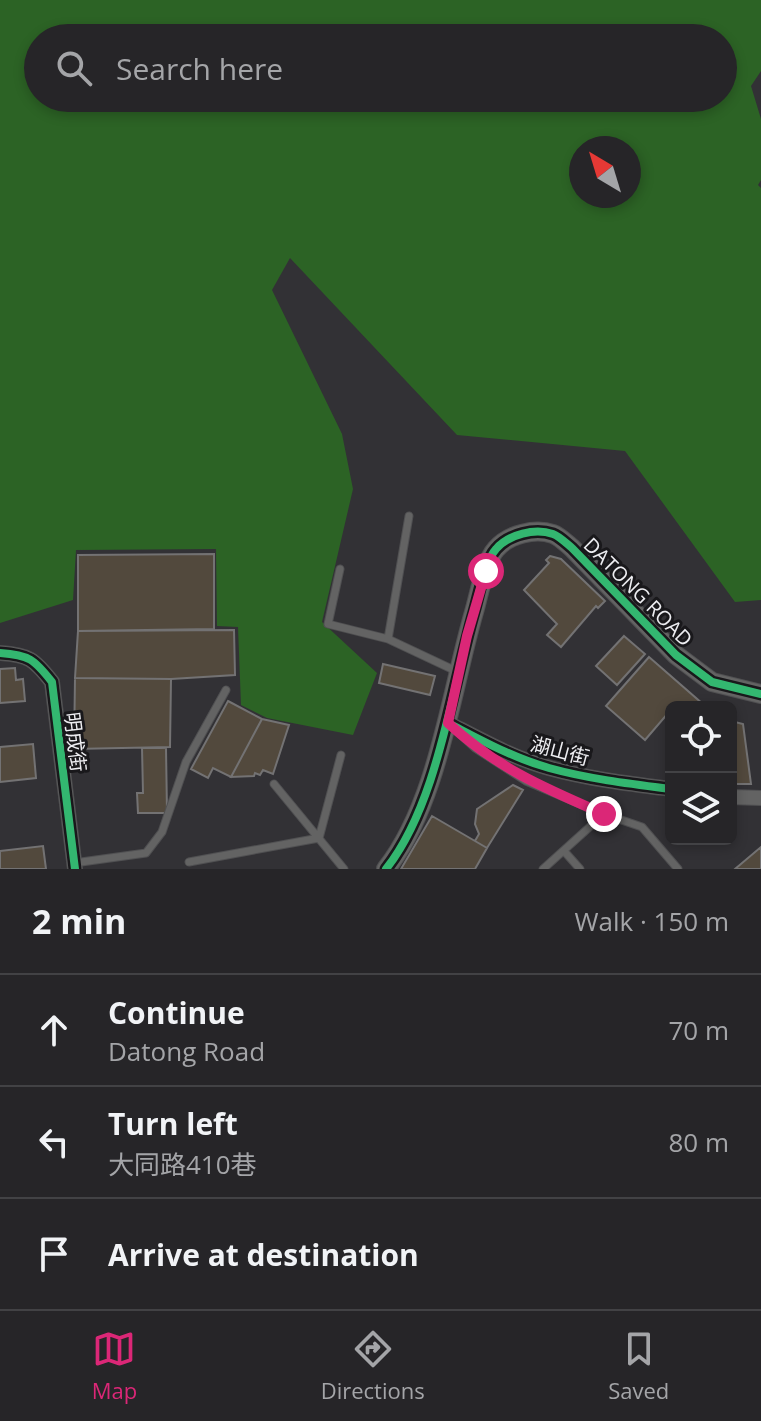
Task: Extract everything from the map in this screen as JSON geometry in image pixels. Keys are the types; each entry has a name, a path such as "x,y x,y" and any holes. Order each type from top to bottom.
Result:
{"street":[{"name":"DATONG ROAD","path":"386,869 400,851 420,805 448,723 458,672 486,571 495,549 512,537 531,532 555,534 676,655 712,682 761,694"},
{"name":"明成街","path":"0,653 22,655 36,661 52,682 75,866"},
{"name":"湖山街","path":"448,723 497,749 550,768 665,788"},
{"path":"737,797 761,798"}],"lane":[{"path":"388,639 409,516"},
{"path":"340,569 328,624 388,639 458,672"},
{"path":"75,866 146,853 162,832 186,762 226,690"},
{"path":"448,723 475,748 526,781 642,827 678,869"},
{"path":"319,838 341,755"},
{"path":"274,784 344,869"},
{"path":"543,869 604,814"},
{"path":"189,862 319,838"},
{"path":"564,851 580,869"}],"green space":[{"path":"0,0 761,0 761,71 751,86 761,119 761,180 758,185 761,188 761,600 735,602 625,451 457,435 290,258 272,290 342,434 353,489 322,622 377,673 353,735 267,718 241,705 238,627 217,626 216,549 76,550 73,600 0,623"}],"building":[{"path":"214,554 214,629 78,631 78,555"},
{"path":"550,556 561,559 605,601 598,608 596,606 561,647 547,635 557,624 524,590 549,563 546,560"},
{"path":"234,630 235,675 171,679 75,678 78,631"},
{"path":"624,636 645,654 617,685 596,666"},
{"path":"649,657 699,701 665,701 665,717 645,740 606,706"},
{"path":"383,664 435,676 430,695 379,683"},
{"path":"15,668 16,680 23,679 25,701 0,703 0,669"},
{"path":"75,678 171,679 170,747 74,749"},
{"path":"228,701 262,719 231,777 213,768 208,778 191,769"},
{"path":"262,719 289,725 273,774 263,770 260,775 231,777"},
{"path":"737,722 743,724 751,784 737,784"},
{"path":"33,744 36,778 0,782 0,747"},
{"path":"142,748 166,748 167,813 138,813 137,793 143,793"},
{"path":"513,785 523,790 487,848 475,841 479,834 475,824 477,809"},
{"path":"432,816 487,848 475,869 401,869"},
{"path":"43,846 46,869 0,869 0,851"},
{"path":"761,847 761,869 735,869"}],"cycle path":[{"path":"386,869 404,842 431,780 489,562 496,549 515,536 538,532 558,536 676,655 712,682 761,694"},
{"path":"0,653 30,660 52,682 75,869"},
{"path":"448,723 510,754 549,768 665,788"}],"route":[{"path":"486,571 467,636 448,723 475,748 526,781 604,814"}]}
